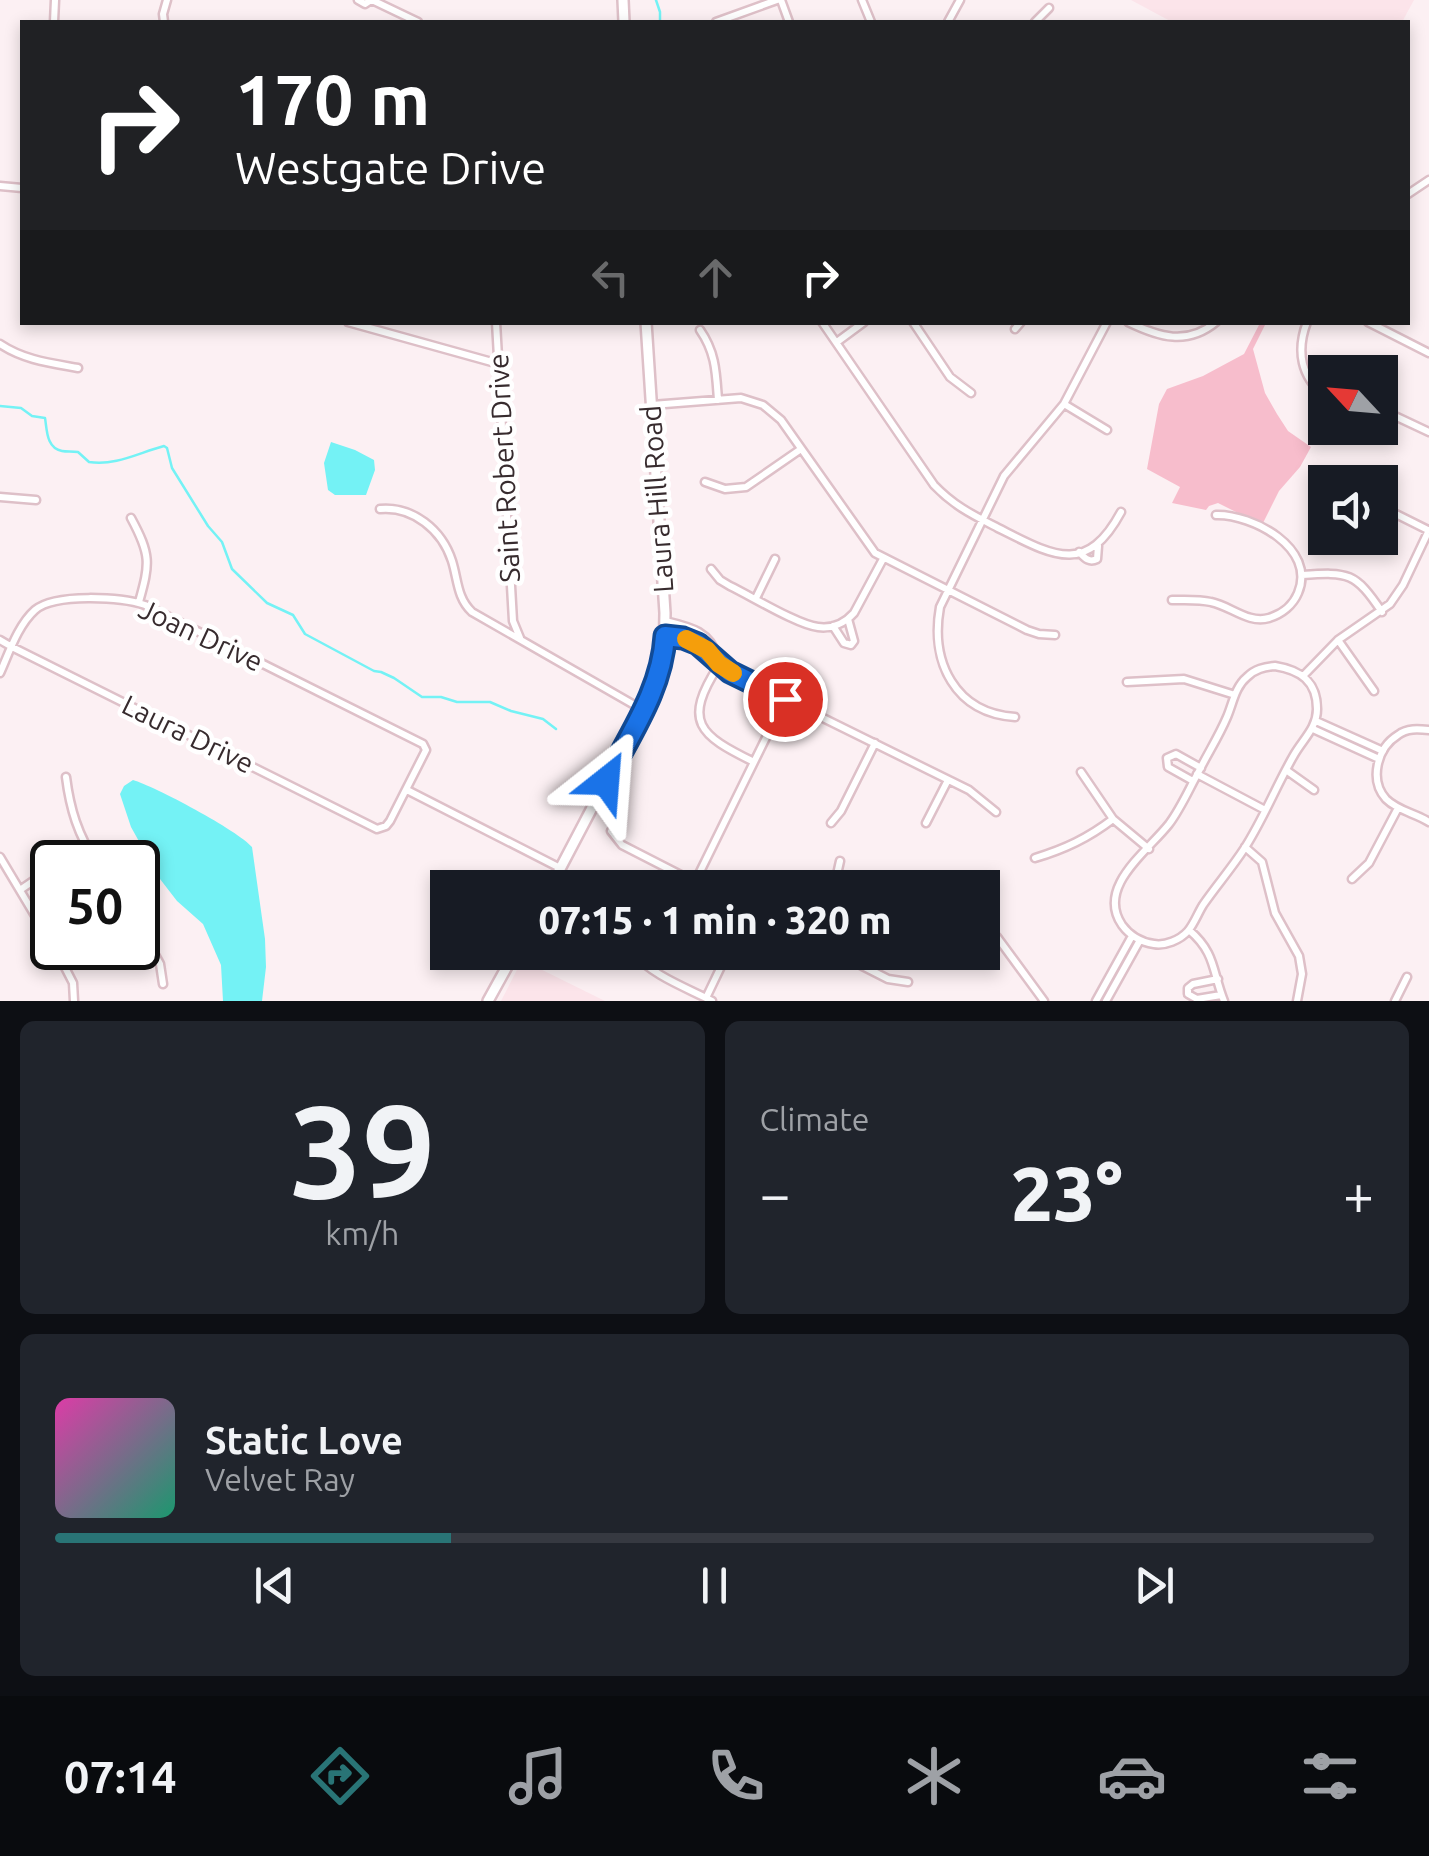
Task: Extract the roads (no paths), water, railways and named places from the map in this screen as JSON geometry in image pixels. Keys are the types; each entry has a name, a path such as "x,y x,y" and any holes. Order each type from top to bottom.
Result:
{"main road":[{"name":"Laura Hill Road","path":"560,868 661,670 665,621 646,325"},
{"path":"488,1001 505,970"}],"street":[{"path":"358,0 365,4 372,0 414,20"},
{"path":"722,20 779,0"},
{"path":"1036,20 1049,8"},
{"path":"359,325 499,364"},
{"name":"Saint Robert Drive","path":"496,325 512,614 521,639"},
{"path":"824,325 934,485 957,506 1050,553 1063,555 1098,545 1121,512"},
{"path":"837,342 860,325"},
{"path":"915,325 950,377 971,393"},
{"path":"1015,718 994,716 960,694 942,663 936,636 940,607 1004,476 1064,404 1104,325"},
{"path":"1134,325 1171,338 1195,335 1211,325"},
{"path":"1306,325 1300,349 1308,377"},
{"path":"1374,325 1429,353"},
{"path":"700,330 716,360 718,400"},
{"path":"0,344 34,360 78,368"},
{"path":"651,405 740,398 764,405 781,420 864,540 883,559 1026,630 1055,635"},
{"path":"1064,404 1107,430"},
{"path":"1398,417 1429,432"},
{"path":"705,482 725,489 746,488 801,450"},
{"path":"0,497 36,500"},
{"path":"380,509 415,515 435,532 450,554 462,600 472,612 643,710"},
{"path":"1172,600 1209,601 1248,618 1264,619 1289,607 1299,590 1302,575 1296,555 1283,540 1235,516 1216,515"},
{"path":"1304,675 1338,640 1382,612 1403,585 1429,530 1398,515"},
{"path":"131,518 148,557 139,602"},
{"path":"756,598 775,559"},
{"path":"711,569 720,580 819,627 848,619 862,602 883,559"},
{"path":"1302,575 1350,576 1365,587 1382,612"},
{"name":"Joan Drive","path":"0,673 26,620 44,604 99,598 139,602 424,744 425,754 407,790"},
{"name":"Saint Robert Drive","path":"492,623 506,623 512,614"},
{"path":"833,626 844,643 850,645 854,633 848,619"},
{"path":"665,621 686,626 714,644 719,664 700,700 703,726 720,746 754,762"},
{"path":"665,636 698,644 719,664 977,794 996,812"},
{"name":"Laura Drive","path":"0,640 376,828 386,826 407,790"},
{"path":"1338,640 1374,691"},
{"path":"1260,668 1289,668 1304,675 1315,691 1315,725 1293,756 1245,847 1178,939 1158,945 1136,938 1116,914 1115,896 1120,882 1172,820 1230,713 1235,694 1246,678 1260,668"},
{"path":"1128,682 1184,679 1235,694"},
{"path":"701,870 785,699"},
{"path":"1315,725 1381,755"},
{"path":"1429,730 1410,729 1396,736 1381,755 1379,786 1398,808 1429,822"},
{"path":"831,822 841,811 875,743"},
{"path":"1286,770 1314,790"},
{"path":"1080,772 1112,819 1149,849"},
{"path":"1197,774 1265,810"},
{"path":"66,776 70,808 83,840"},
{"path":"926,823 948,780"},
{"path":"407,790 560,868"},
{"path":"1352,879 1369,864 1398,808"},
{"path":"1034,858 1071,847 1112,819"},
{"path":"611,831 622,845 671,870"},
{"path":"1245,847 1262,862 1275,913 1298,956 1301,984 1297,1001"},
{"path":"0,857 30,906"},
{"path":"839,870 840,860"},
{"path":"20,890 30,883"},
{"path":"1188,930 1202,942 1218,980 1222,998 1194,999 1188,994 1190,986 1218,980"},
{"path":"1096,1001 1136,938"},
{"path":"1106,1001 1136,938"},
{"path":"1000,940 1044,1001"},
{"path":"160,964 163,984"},
{"path":"66,970 73,983 74,1001"},
{"path":"653,970 709,999 721,970"},
{"path":"870,970 888,979 908,982"},
{"path":"1395,1001 1407,977"}],"water":[{"path":"331,442 374,460 375,470 366,495 335,495 328,490 324,463"},
{"path":"133,780 159,791 252,847 265,939 262,1001 223,1001 221,965 203,924 160,879 160,840 138,840 120,794"}],"waterway":[{"path":"656,0 660,20"},
{"path":"0,406 21,408 32,416 45,418 53,446 78,452 89,462 118,461 164,446 172,468 222,542 232,569 267,603 293,615 305,634 394,678 422,697 490,702 543,719 556,729"}]}
